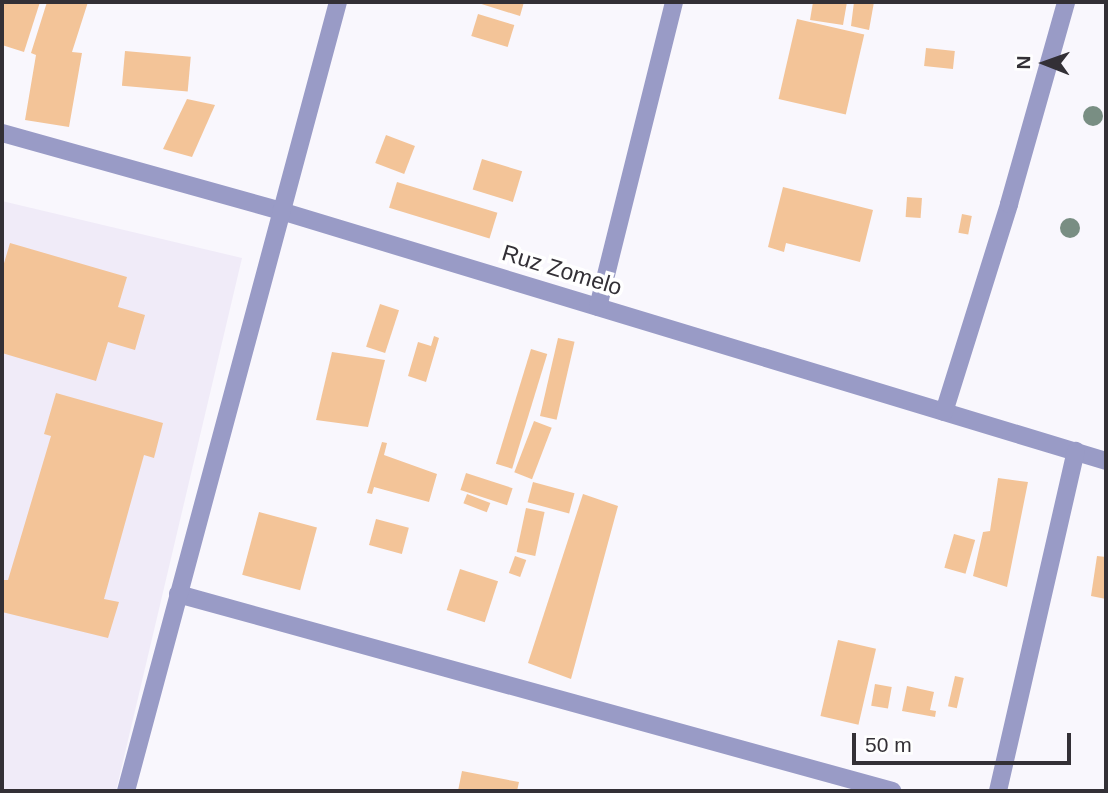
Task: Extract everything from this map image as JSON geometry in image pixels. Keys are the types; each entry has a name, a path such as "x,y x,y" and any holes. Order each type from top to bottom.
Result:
{"street":[{"path":"126,791 338,2"},
{"path":"598,307 674,2"},
{"path":"944,412 1009,204 1066,2"},
{"name":"Ruz Zomelo","path":"2,133 281,211 1106,461"},
{"path":"998,791 1076,451"},
{"path":"178,594 892,791"}],"shaded area":[{"path":"2,201 242,258 116,791 2,791"}],"building":[{"path":"2,2 40,2 24,52 2,45"},
{"path":"47,2 88,2 72,52 82,53 69,127 25,120 36,55 31,53"},
{"path":"475,2 524,2 520,16"},
{"path":"813,2 847,2 843,25 810,20"},
{"path":"854,2 874,2 869,30 851,26"},
{"path":"478,14 514,25 508,47 471,36"},
{"path":"797,19 864,35 846,114 779,99"},
{"path":"926,48 955,51 953,69 924,66"},
{"path":"125,51 191,57 188,92 122,86"},
{"path":"187,99 215,105 192,157 163,149"},
{"path":"386,135 415,146 404,174 375,163"},
{"path":"482,159 522,171 513,202 473,190"},
{"path":"397,182 497,213 490,239 389,208"},
{"path":"783,187 873,210 860,262 786,243 784,252 768,247"},
{"path":"907,197 922,198 921,218 906,217"},
{"path":"962,214 972,216 968,235 958,233"},
{"path":"10,243 127,277 118,307 145,315 135,350 108,342 96,381 2,353 2,270"},
{"path":"380,304 399,310 385,353 366,347"},
{"path":"434,336 439,338 426,382 408,376 418,342 431,346"},
{"path":"558,338 575,342 557,420 540,416"},
{"path":"531,349 547,354 512,469 496,464"},
{"path":"332,352 385,360 368,427 316,420"},
{"path":"56,393 163,423 154,458 144,455 104,599 119,602 108,638 2,612 2,580 8,580 51,436 44,434"},
{"path":"534,421 552,428 532,479 514,472"},
{"path":"382,442 387,443 384,455 437,474 429,502 374,487 372,494 367,493"},
{"path":"466,473 513,488 507,505 460,490"},
{"path":"998,478 1028,482 1007,587 973,576 983,532 990,531"},
{"path":"533,482 575,493 569,513 528,502"},
{"path":"467,494 490,503 487,512 463,503"},
{"path":"583,494 618,506 571,679 528,663"},
{"path":"526,508 545,512 535,556 517,552"},
{"path":"259,512 317,528 300,590 242,575"},
{"path":"376,519 409,528 402,554 369,545"},
{"path":"954,534 975,540 966,574 944,568"},
{"path":"515,556 526,560 520,577 509,573"},
{"path":"1097,556 1106,557 1106,599 1091,596"},
{"path":"460,569 498,581 485,622 447,610"},
{"path":"838,640 876,649 858,725 820,716"},
{"path":"955,676 964,678 957,708 948,706"},
{"path":"875,684 892,687 888,709 871,706"},
{"path":"907,686 934,692 930,710 936,711 935,717 902,711"},
{"path":"462,771 519,782 517,791 458,791"}]}
